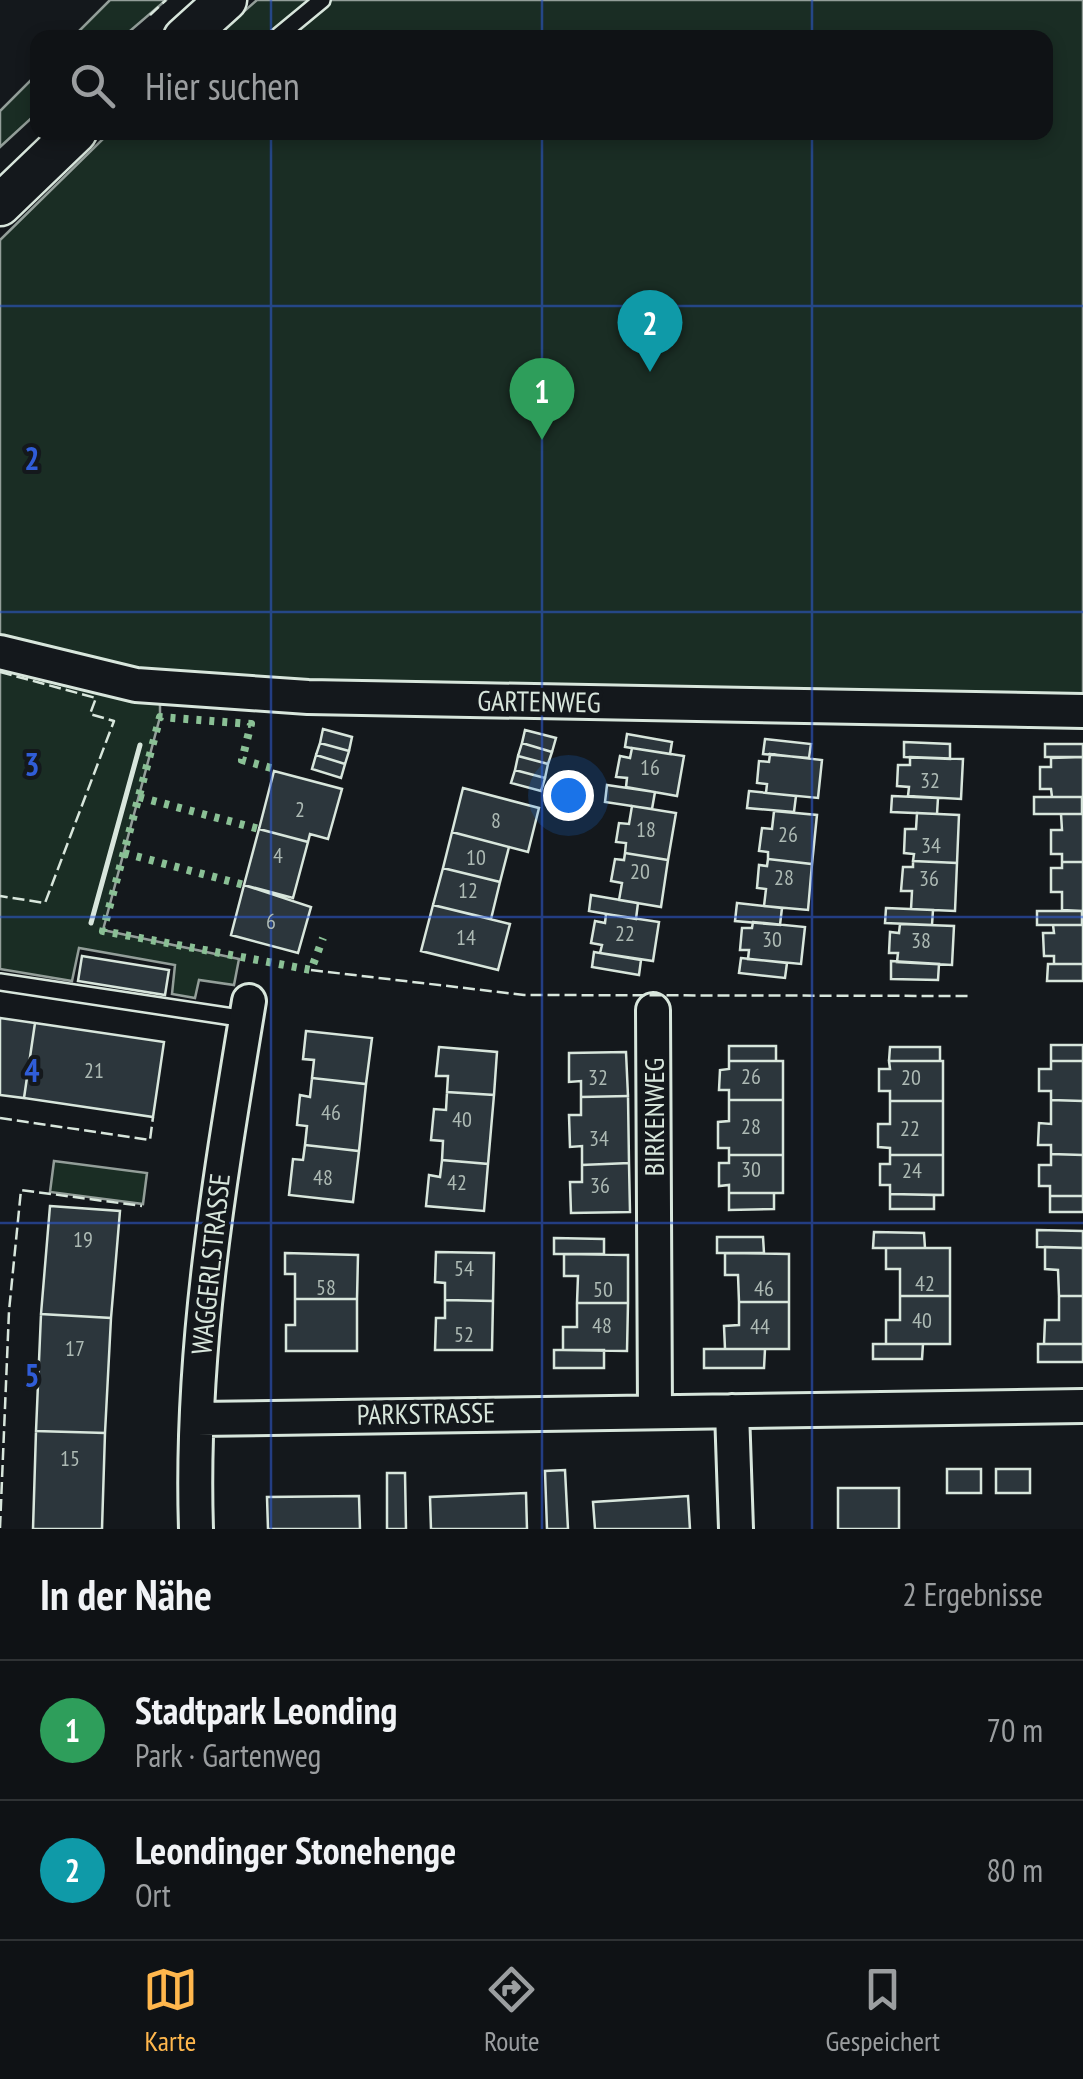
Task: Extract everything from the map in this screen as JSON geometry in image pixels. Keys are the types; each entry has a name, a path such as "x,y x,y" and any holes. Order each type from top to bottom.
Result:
{"street":[{"path":"193,30 226,0"},
{"path":"0,205 68,140"},
{"name":"GARTENWEG","path":"0,652 136,684 204,692 1083,711"},
{"name":"WAGGERLSTRASSE","path":"196,1529 197,1419 207,1264 248,1010"},
{"name":"BIRKENWEG","path":"653,1010 654,1412"},
{"name":"PARKSTRASSE","path":"197,1419 1083,1406"},
{"path":"732,1410 736,1529"}],"lane":[{"path":"286,30 322,0"},
{"path":"0,982 248,1010"}],"green space":[{"path":"110,0 166,0 131,30 80,30"},
{"path":"257,0 1083,0 1083,694 159,677 0,640 0,240 102,140 1053,140 1053,30 223,30"},
{"path":"30,81 30,119 0,147 0,111"},
{"path":"0,663 160,703 160,717 103,930 239,959 234,985 199,980 195,998 172,994 175,965 79,948 72,981 0,969"},
{"path":"54,1161 147,1173 143,1204 50,1192"}],"building":[{"path":"323,729 352,737 349,751 320,743"},
{"path":"525,730 556,738 552,752 522,743"},
{"path":"627,734 672,742 670,754 625,747"},
{"path":"765,739 811,744 809,758 763,754"},
{"path":"904,742 950,744 950,759 904,757"},
{"path":"320,743 349,751 345,764 316,755"},
{"path":"522,743 552,752 548,764 518,756"},
{"path":"1045,744 1083,744 1083,757 1045,757"},
{"path":"632,748 684,756 677,796 626,787 627,778 616,777 620,756 630,758"},
{"path":"770,754 822,760 818,798 766,793 767,784 757,783 759,761 769,762"},
{"path":"316,755 345,764 341,778 312,769"},
{"path":"518,756 548,764 545,778 515,770"},
{"path":"910,757 963,759 961,799 908,796 909,787 897,786 898,765 910,765"},
{"path":"1083,757 1083,797 1052,797 1051,789 1040,789 1040,767 1051,767 1051,758"},
{"path":"515,770 545,778 541,791 511,783"},
{"path":"274,771 342,789 328,839 310,834 308,842 259,829"},
{"path":"607,785 655,792 652,809 605,802"},
{"path":"463,788 539,808 528,852 452,832"},
{"path":"749,791 796,796 794,812 747,808"},
{"path":"892,796 938,798 937,814 891,812"},
{"path":"1034,797 1082,797 1082,814 1034,814"},
{"path":"632,806 676,813 668,860 625,853 626,843 616,842 619,823 629,824"},
{"path":"774,811 817,815 812,864 768,859 768,852 759,851 762,828 772,829"},
{"path":"917,813 959,815 957,863 913,861 914,854 904,853 905,829 916,829"},
{"path":"1061,814 1083,814 1083,862 1062,862 1062,854 1051,854 1051,830 1062,830"},
{"path":"259,829 308,842 293,898 244,885"},
{"path":"452,832 509,847 500,882 443,868"},
{"path":"625,853 668,860 661,907 619,900 622,883 611,881 615,859 624,860"},
{"path":"768,859 812,864 808,910 764,906 766,889 757,888 759,865 767,866"},
{"path":"913,861 957,863 955,911 911,909 912,891 901,891 903,867 913,867"},
{"path":"1062,862 1083,862 1083,911 1062,910 1062,892 1051,892 1051,868 1062,868"},
{"path":"443,868 500,882 491,919 433,905"},
{"path":"244,885 311,907 298,953 231,935"},
{"path":"591,895 638,903 636,919 589,911"},
{"path":"737,903 782,908 780,925 735,921"},
{"path":"433,905 510,924 498,970 421,951"},
{"path":"886,908 933,910 932,925 885,923"},
{"path":"1037,911 1082,911 1082,925 1037,925"},
{"path":"606,914 659,922 653,961 600,953 602,945 591,943 595,921 605,923"},
{"path":"753,922 805,927 801,964 748,959 749,950 740,950 742,928 752,928"},
{"path":"900,924 954,926 952,965 897,962 898,953 889,953 890,932 899,933"},
{"path":"1053,925 1083,925 1083,964 1054,964 1054,956 1044,956 1043,933 1054,933"},
{"path":"594,952 641,960 639,975 592,967"},
{"path":"82,956 169,970 165,995 78,981"},
{"path":"741,958 787,963 785,978 739,973"},
{"path":"891,961 939,964 938,980 891,979"},
{"path":"1048,964 1083,964 1083,981 1047,981"},
{"path":"0,1018 35,1023 24,1098 0,1095"},
{"path":"35,1023 164,1042 153,1117 24,1098"},
{"path":"306,1031 372,1038 366,1084 312,1078 314,1060 303,1059"},
{"path":"1051,1045 1083,1045 1083,1061 1051,1061"},
{"path":"729,1046 776,1046 776,1061 729,1061"},
{"path":"439,1047 497,1052 494,1095 447,1092 448,1076 436,1076"},
{"path":"890,1047 940,1047 940,1061 889,1061"},
{"path":"626,1052 628,1096 581,1097 581,1081 569,1082 569,1053"},
{"path":"729,1061 783,1061 783,1100 729,1100 729,1090 719,1090 720,1070 729,1069"},
{"path":"889,1061 943,1061 943,1101 890,1101 890,1091 879,1091 879,1069 890,1069"},
{"path":"1051,1061 1083,1061 1083,1101 1051,1100 1051,1091 1039,1091 1039,1069 1051,1069"},
{"path":"312,1078 366,1084 359,1151 305,1145 307,1126 297,1125 300,1095 310,1097"},
{"path":"447,1092 494,1095 488,1164 442,1160 443,1141 431,1140 434,1109 446,1110"},
{"path":"628,1096 629,1163 582,1165 582,1146 570,1147 569,1115 581,1115 581,1097"},
{"path":"729,1100 783,1100 783,1155 729,1155 729,1148 718,1148 718,1122 729,1121"},
{"path":"1051,1100 1083,1101 1083,1155 1051,1154 1051,1145 1038,1145 1039,1123 1051,1124"},
{"path":"890,1101 943,1101 943,1155 890,1155 890,1148 878,1147 878,1124 890,1124"},
{"path":"305,1145 359,1151 353,1202 289,1195 293,1159 303,1160"},
{"path":"1051,1154 1083,1155 1083,1196 1050,1196 1050,1186 1039,1186 1039,1165 1051,1165"},
{"path":"729,1155 783,1155 783,1193 729,1193 729,1185 719,1186 719,1163 729,1163"},
{"path":"890,1155 943,1155 943,1195 890,1194 890,1185 880,1185 880,1164 890,1164"},
{"path":"442,1160 488,1164 484,1211 426,1206 429,1175 440,1177"},
{"path":"629,1163 630,1212 571,1213 570,1182 582,1182 582,1165"},
{"path":"729,1193 774,1193 774,1209 729,1210"},
{"path":"890,1194 934,1195 934,1209 890,1209"},
{"path":"1050,1196 1083,1196 1083,1212 1050,1212"},
{"path":"50,1206 120,1211 111,1318 41,1314"},
{"path":"1037,1230 1083,1231 1083,1248 1037,1247"},
{"path":"874,1232 924,1233 925,1248 873,1248"},
{"path":"717,1237 763,1237 764,1253 717,1253"},
{"path":"554,1238 604,1239 604,1254 554,1254"},
{"path":"1045,1247 1083,1248 1083,1296 1059,1296 1058,1270 1045,1269"},
{"path":"886,1248 950,1248 950,1296 900,1296 900,1269 886,1269"},
{"path":"436,1252 494,1253 493,1301 445,1300 445,1283 435,1282"},
{"path":"285,1253 358,1255 357,1299 295,1299 295,1274 285,1274"},
{"path":"725,1253 789,1254 789,1302 739,1302 738,1275 725,1275"},
{"path":"564,1254 628,1255 628,1303 577,1303 578,1276 564,1276"},
{"path":"900,1296 950,1296 950,1344 886,1344 886,1320 900,1320"},
{"path":"1059,1296 1083,1296 1083,1344 1044,1344 1045,1320 1059,1320"},
{"path":"295,1299 357,1299 357,1351 286,1351 286,1325 295,1325"},
{"path":"445,1300 493,1301 492,1350 435,1350 436,1318 445,1318"},
{"path":"739,1302 789,1302 789,1349 725,1349 724,1326 739,1325"},
{"path":"577,1303 628,1303 627,1351 563,1350 563,1327 577,1327"},
{"path":"41,1314 111,1318 105,1433 36,1431"},
{"path":"873,1344 923,1344 922,1359 873,1359"},
{"path":"1038,1344 1083,1344 1083,1362 1038,1362"},
{"path":"704,1349 765,1349 764,1368 704,1368"},
{"path":"554,1350 604,1350 604,1368 554,1368"},
{"path":"36,1431 105,1433 102,1529 33,1529"},
{"path":"947,1469 981,1469 981,1493 947,1493"},
{"path":"996,1469 1030,1469 1030,1493 996,1493"},
{"path":"565,1470 568,1529 547,1529 545,1471"},
{"path":"387,1473 405,1473 406,1529 387,1529"},
{"path":"838,1488 899,1488 899,1529 838,1529"},
{"path":"526,1493 527,1529 431,1529 430,1497"},
{"path":"359,1496 360,1529 268,1529 267,1497"},
{"path":"688,1496 690,1529 595,1529 593,1502"}],"hedge":[{"path":"271,768 242,760 251,724 160,717 103,931 311,970 323,938"},
{"path":"139,797 259,829"},
{"path":"124,853 244,885"}],"fence":[{"path":"150,15 166,0"},
{"path":"0,672 96,698 90,714 114,721 45,903 0,896"},
{"path":"311,970 524,995 970,996"},
{"path":"0,1118 150,1140 153,1117"},
{"path":"0,1528 9,1311 21,1190 142,1206"}],"wall":[{"path":"91,923 140,745"}],"place":[{"name":"Leondinger Stonehenge","path":"650,372"},
{"name":"Stadtpark Leonding","path":"542,440"}]}
